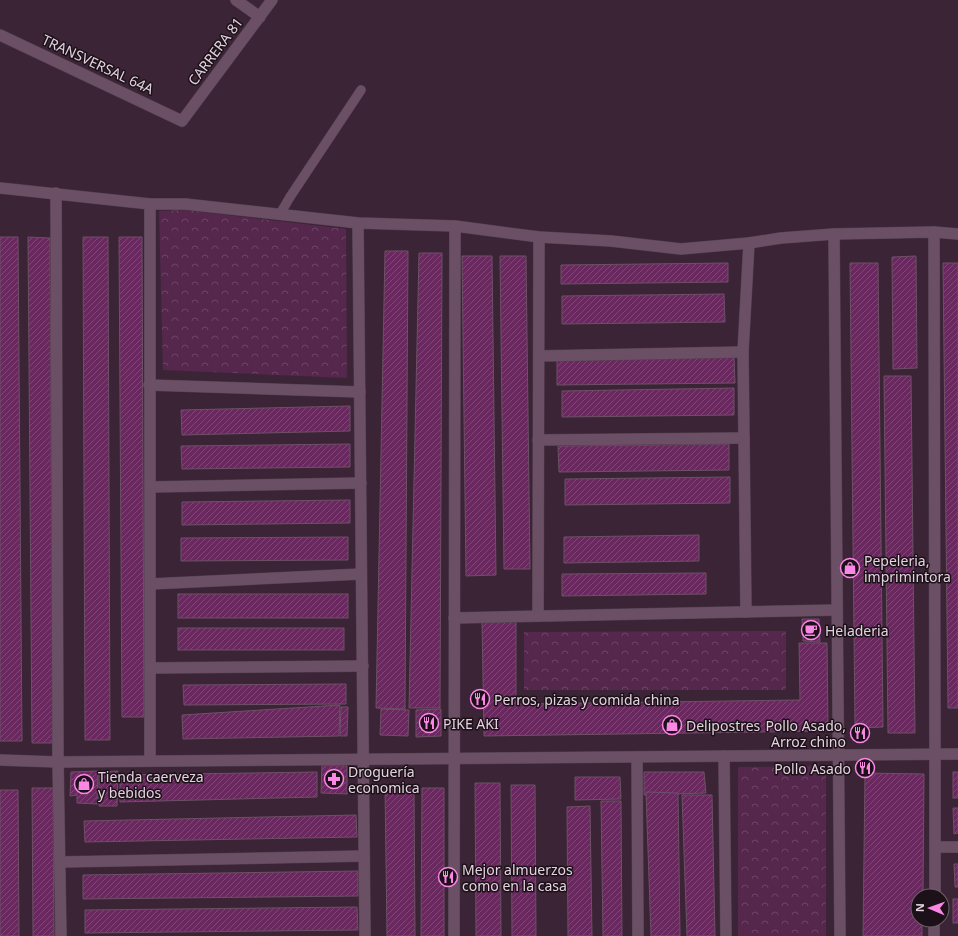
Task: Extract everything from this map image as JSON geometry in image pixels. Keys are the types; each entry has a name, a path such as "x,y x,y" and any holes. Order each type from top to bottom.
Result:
{"street":[{"path":"236,0 260,17"},
{"name":"CARRERA 81","path":"182,121 272,0"},
{"name":"TRANSVERSAL 64A","path":"0,35 182,121"},
{"path":"0,188 150,204 185,204 358,223 456,226 539,237 611,241 681,249 834,234 934,232 958,234"},
{"path":"56,194 58,762 61,936"},
{"path":"150,204 150,761"},
{"path":"358,223 365,936"},
{"path":"454,936 456,226"},
{"path":"934,232 935,888"},
{"path":"834,234 840,936"},
{"path":"538,616 539,237"},
{"path":"746,612 743,352 749,243"},
{"path":"539,356 743,352"},
{"path":"149,385 360,392"},
{"path":"538,440 744,438"},
{"path":"150,487 361,483"},
{"path":"150,584 362,574"},
{"path":"454,618 837,610"},
{"path":"150,668 362,666"},
{"path":"0,760 58,762 958,754"},
{"path":"724,756 726,936"},
{"path":"637,757 638,936"},
{"path":"935,847 958,847"},
{"path":"60,862 364,856"}],"lane":[{"path":"280,214 361,90"}],"green space":[{"path":"185,210 346,229 347,378 163,370 159,211"},
{"path":"786,631 786,690 524,690 524,632"},
{"path":"826,766 826,936 738,936 738,767"}],"building":[{"path":"0,237 18,237 22,741 0,741"},
{"path":"28,237 50,238 53,743 32,743"},
{"path":"83,237 108,237 110,740 85,740"},
{"path":"119,237 142,237 144,717 122,717"},
{"path":"385,251 408,251 405,709 376,708"},
{"path":"419,253 442,253 440,708 409,708"},
{"path":"462,256 492,256 496,575 466,576"},
{"path":"500,256 526,256 530,569 504,569"},
{"path":"916,256 917,368 893,369 892,257"},
{"path":"728,263 728,282 561,284 561,265"},
{"path":"850,263 878,263 883,727 855,728"},
{"path":"943,263 958,263 958,708 948,708"},
{"path":"724,294 725,322 562,324 562,296"},
{"path":"734,357 735,383 557,385 557,360"},
{"path":"884,376 911,376 915,733 888,733"},
{"path":"734,388 734,415 562,417 562,391"},
{"path":"350,406 350,431 182,435 181,410"},
{"path":"350,444 350,467 182,469 181,446"},
{"path":"729,444 729,470 559,472 558,446"},
{"path":"730,477 730,503 565,505 565,479"},
{"path":"350,500 350,523 182,525 182,502"},
{"path":"699,535 699,561 564,563 564,537"},
{"path":"348,537 348,560 181,561 181,538"},
{"path":"706,573 706,594 562,596 562,574"},
{"path":"178,594 348,594 348,618 178,618"},
{"name":"Heladeria","path":"802,619 819,619 820,642 803,641"},
{"path":"516,621 516,704 800,700 799,643 827,643 828,731 484,736 482,622"},
{"path":"178,628 344,628 344,650 178,650"},
{"path":"346,684 346,704 184,705 183,685"},
{"path":"340,705 339,736 183,739 182,715"},
{"path":"341,707 348,707 347,736 340,736"},
{"path":"381,709 409,710 408,736 380,735"},
{"name":"PIKE AKI","path":"441,709 441,736 416,737 416,710"},
{"name":"Droguería economica","path":"322,765 347,766 347,794 321,793"},
{"name":"Tienda caerveza y bebidos","path":"98,771 97,804 77,803 77,795 70,796 71,772"},
{"path":"118,771 117,806 99,806 99,772"},
{"path":"317,772 317,797 120,802 120,775"},
{"path":"644,772 704,772 706,793 644,795"},
{"path":"953,772 958,772 958,798 953,798"},
{"path":"865,773 924,774 923,888 910,888 910,928 922,928 922,936 863,936"},
{"path":"575,777 620,777 621,799 575,800"},
{"path":"475,783 500,783 501,936 476,936"},
{"path":"511,785 535,785 536,936 512,936"},
{"path":"385,787 414,787 415,936 387,936"},
{"path":"32,788 53,788 54,936 33,936"},
{"path":"422,788 444,788 444,936 421,936"},
{"path":"0,790 18,790 19,936 0,936"},
{"path":"646,792 678,793 680,936 651,936"},
{"path":"682,795 712,795 715,936 687,936"},
{"path":"601,801 621,801 622,936 603,936"},
{"path":"590,806 592,936 568,936 567,807"},
{"path":"953,808 958,808 958,833 954,834"},
{"path":"356,815 357,837 85,842 84,821"},
{"path":"954,864 958,864 958,887 955,887"},
{"path":"358,871 358,896 83,899 83,875"},
{"path":"953,899 958,899 958,923 953,923"},
{"path":"357,907 358,930 85,933 85,910"}],"place":[{"name":"Pepeleria, imprimintora","path":"850,568"},
{"name":"Heladeria","path":"811,630"},
{"name":"Perros, pizas y comida china","path":"480,699"},
{"name":"PIKE AKI","path":"429,723"},
{"name":"Delipostres","path":"672,725"},
{"name":"Pollo Asado, Arroz chino","path":"860,733"},
{"name":"Pollo Asado","path":"865,768"},
{"name":"Droguería economica","path":"334,779"},
{"name":"Tienda caerveza y bebidos","path":"84,784"},
{"name":"Mejor almuerzos como en la casa","path":"448,877"}]}
